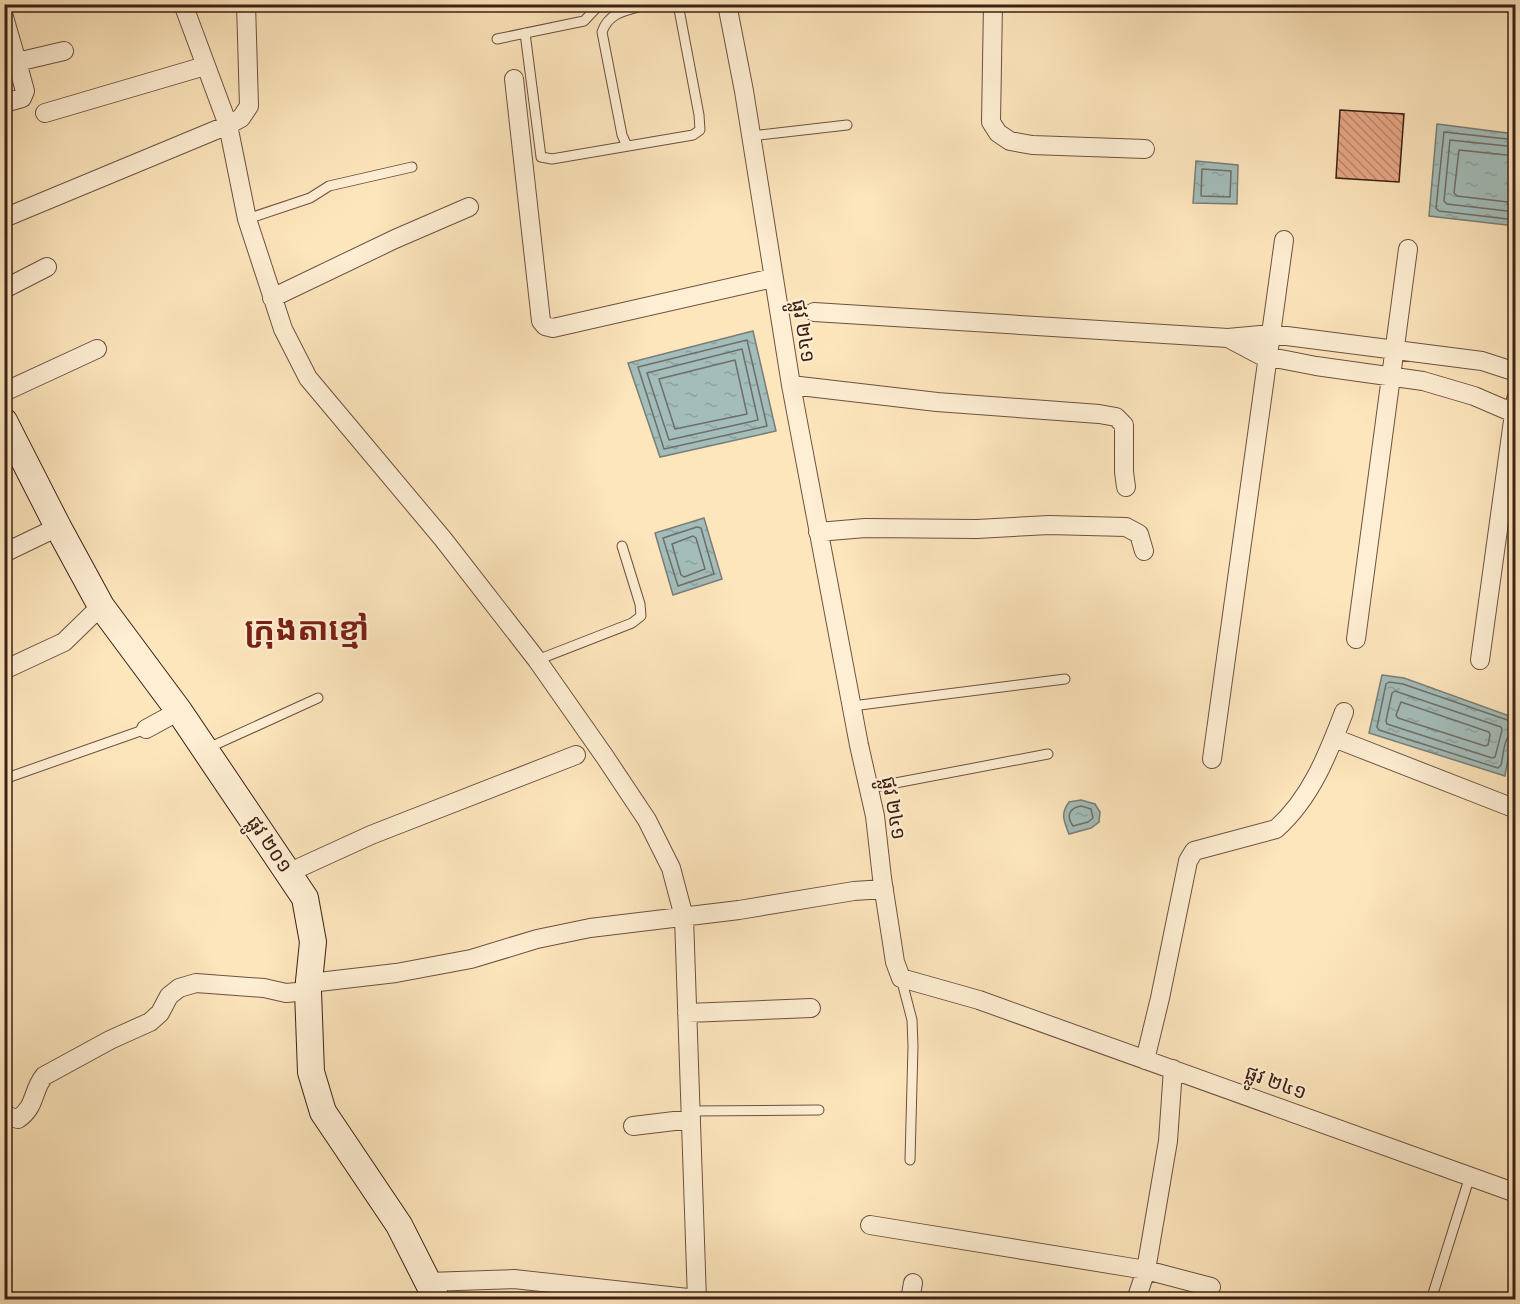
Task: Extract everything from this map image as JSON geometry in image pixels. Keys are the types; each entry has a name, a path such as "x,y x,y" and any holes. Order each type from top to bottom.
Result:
{"street":[{"path":"183,4 228,125 247,219 282,329 308,378 443,539 537,660 647,820 671,868 684,917 697,1299 514,1279 433,1291"},
{"path":"4,219 241,118 249,106 246,4"},
{"name":"ផ្លូវ ២៤១","path":"727,4 751,136 791,385 869,788 895,962 901,978 979,1000 1515,1193"},
{"path":"993,4 992,122 998,134 1010,141 1032,145 1145,149"},
{"path":"4,17 25,91 22,98 4,103"},
{"path":"17,62 64,51"},
{"path":"45,113 206,66"},
{"path":"514,79 541,321 545,326 553,328 773,278"},
{"path":"272,298 395,239 469,207"},
{"path":"1212,759 1284,240"},
{"path":"1356,639 1408,249"},
{"path":"4,289 47,267"},
{"path":"814,312 1228,338 1271,334 1395,348 1482,361 1515,372"},
{"path":"1228,338 1260,355 1423,381 1515,409 1480,660"},
{"path":"4,392 97,350"},
{"path":"791,385 908,400 1116,417 1124,425 1126,487"},
{"name":"ផ្លូវ ២០១","path":"5,422 101,606 179,711 306,898 313,942 309,987 311,1072 323,1112 399,1225 433,1291"},
{"path":"818,532 865,528 977,528 1049,525 1126,527 1139,534 1144,551"},
{"path":"4,553 58,527"},
{"path":"4,670 64,642 101,606"},
{"path":"146,729 179,711"},
{"path":"1145,1060 1188,861 1194,851 1276,829 1286,820 1323,765 1344,712"},
{"path":"1334,738 1515,809"},
{"path":"290,872 371,835 576,755"},
{"path":"4,1115 18,1119 28,1112 44,1076 110,1040 150,1022 160,1013 169,996 179,988 196,983 264,988 286,993 471,959 537,939 590,928 684,917 854,891 885,889"},
{"path":"687,1013 811,1008"},
{"path":"1136,1299 1146,1270 1167,1140 1173,1069"},
{"path":"633,1126 691,1115"},
{"path":"870,1225 1146,1270 1211,1287"}],"lane":[{"path":"497,39 584,21 600,4"},
{"path":"627,146 621,135 602,32 606,21 619,12 649,4"},
{"path":"525,33 541,157 552,159 693,135 700,130 678,4"},
{"path":"751,136 847,125"},
{"path":"247,219 310,198 329,186 412,167"},
{"path":"537,660 632,623 641,616 640,604 622,546"},
{"path":"852,706 1065,679"},
{"path":"205,749 318,698"},
{"path":"4,779 146,729"},
{"path":"869,788 1048,754"},
{"path":"901,978 912,1020 910,1160"},
{"path":"691,1115 819,1110"},
{"path":"1431,1299 1470,1176"}],"water":[{"path":"1437,124 1515,134 1515,226 1429,216"},
{"path":"1196,161 1238,165 1237,204 1193,203"},
{"path":"753,331 776,431 660,457 628,363"},
{"path":"704,518 722,579 673,595 655,533"},
{"path":"1382,675 1404,678 1515,718 1505,776 1369,733"},
{"path":"1081,800 1095,804 1100,812 1099,822 1091,828 1069,834 1064,821 1064,810 1069,802"}],"building":[{"path":"1340,110 1404,114 1399,182 1336,178"}],"district":[{"name":"ក្រុងតាខ្មៅ","path":"307,629"}]}
